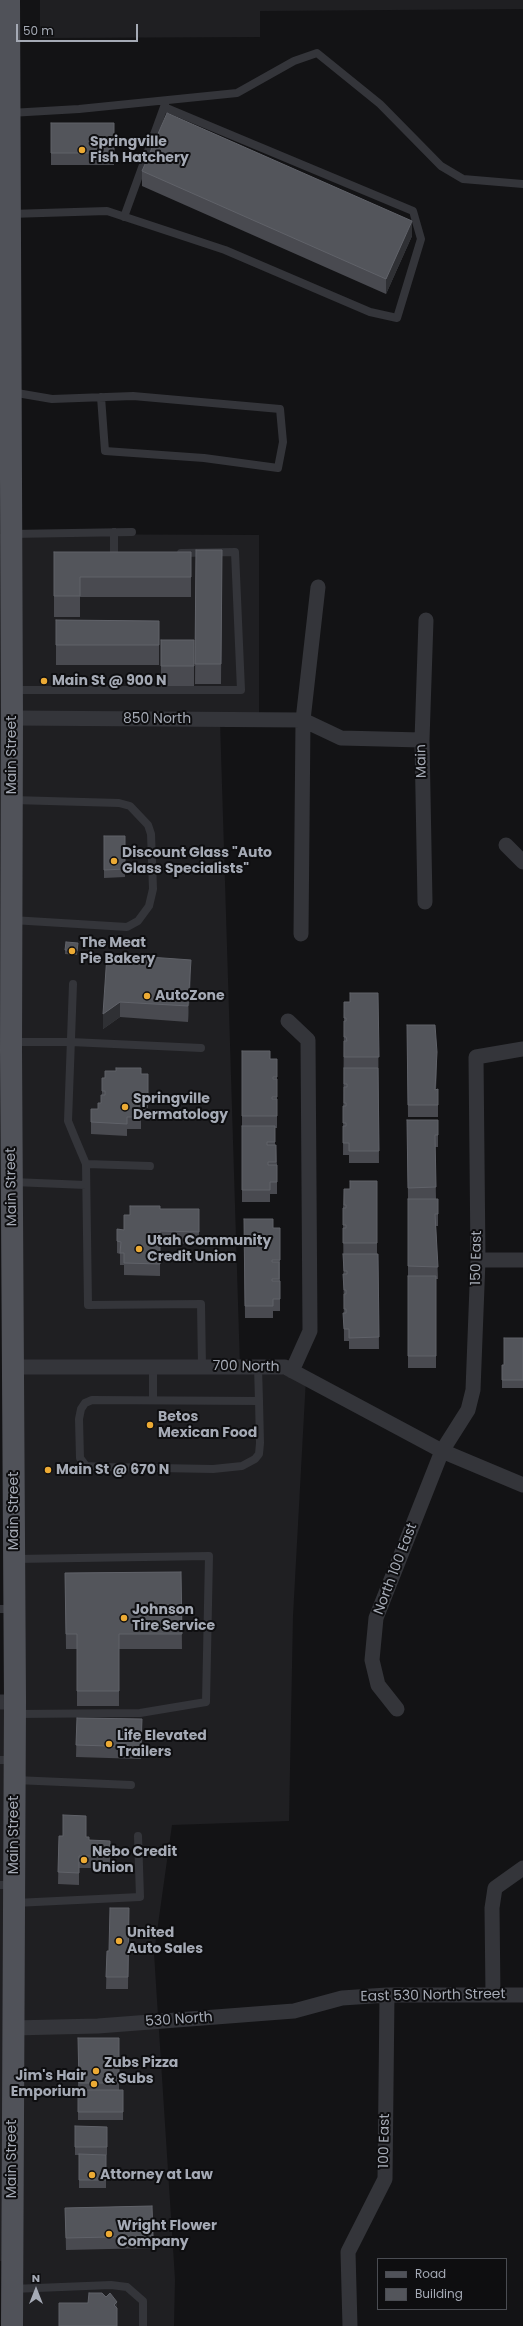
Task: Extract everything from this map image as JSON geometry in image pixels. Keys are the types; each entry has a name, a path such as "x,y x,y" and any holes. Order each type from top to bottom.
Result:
{"main road":[{"name":"Main Street","path":"6,6 9,113 9,214 5,392 5,534 12,690 8,725 12,800 6,854 11,920 7,1047 12,1182 10,1283 14,1367 15,1559 7,1609 10,1706 10,1999 13,2028 10,2082 12,2326"}],"street":[{"path":"301,934 303,720 318,587"},
{"name":"Main","path":"425,902 422,740 426,620"},
{"path":"303,720 341,738 422,740"},
{"name":"850 North","path":"8,725 303,720"},
{"path":"506,845 523,862"},
{"path":"288,1021 308,1040 310,1331 292,1371"},
{"name":"150 East","path":"442,1451 468,1410 473,1390 478,1260 476,1057 523,1049"},
{"path":"478,1260 523,1260"},
{"name":"700 North","path":"14,1367 286,1367 442,1451 523,1485"},
{"name":"North 100 East","path":"397,1709 378,1685 372,1660 376,1618 442,1451"},
{"path":"493,1995 492,1908 495,1888 523,1868"},
{"name":"East 530 North Street","path":"342,1998 387,1995 523,1995"},
{"name":"100 East","path":"350,2326 348,2252 385,2179 387,1995"},
{"name":"530 North","path":"13,2028 98,2026 294,2011 342,1998"}],"lane":[{"path":"9,113 165,104 236,93 294,61 317,53 380,104 441,166 464,179 523,184"},
{"path":"9,214 107,211 225,250 370,312 397,318 421,239 413,211 165,104"},
{"path":"124,217 165,104"},
{"path":"5,392 52,399 101,397 133,396 280,409 283,442 278,468 204,458 105,451 101,397"},
{"path":"113,555 114,532"},
{"path":"5,534 132,532"},
{"path":"12,690 241,690 235,552 172,553"},
{"path":"11,920 128,927 138,921 149,906 153,889 151,834 148,825 130,806 119,803 12,800"},
{"path":"72,984 68,1121 86,1164 88,1305 201,1304 202,1367"},
{"path":"7,1047 71,1042 200,1048"},
{"path":"86,1164 150,1166"},
{"path":"12,1182 86,1185"},
{"path":"153,1367 153,1399"},
{"path":"258,1367 259,1401 259,1454 255,1459 242,1466 213,1469 104,1468 86,1466 82,1463 80,1458 78,1419 81,1409 85,1403 102,1399 259,1401"},
{"path":"10,1706 140,1713 206,1702 209,1556 15,1559"},
{"path":"10,1767 131,1785"},
{"path":"9,1891 140,1897 138,1836"},
{"path":"11,2290 111,2285 127,2287 143,2301 143,2326"}],"shaded area":[{"path":"40,0 523,0 523,9 260,11 260,37 40,38"},
{"path":"0,534 259,535 259,720 220,720 240,1367 306,1378 293,1616 289,1821 172,1825 154,1953 175,2279 174,2326 12,2326 11,2261 0,2261 0,1702 15,1702 11,1042 0,1041"}],"building":[{"name":"Springville Fish Hatchery","path":"167,113 412,221 386,279 142,171"},
{"path":"51,123 114,123 114,153 51,153"},
{"path":"196,550 222,550 221,664 195,664"},
{"path":"54,552 191,552 191,577 80,577 80,596 54,596"},
{"path":"56,620 159,621 159,645 56,645"},
{"path":"161,640 194,640 194,666 161,666"},
{"name":"Discount Glass \"Auto Glass Specialists\"","path":"104,836 125,836 125,869 104,870"},
{"path":"66,942 78,943 77,951 65,950"},
{"name":"AutoZone","path":"107,954 191,960 188,1006 120,1002 103,1014"},
{"path":"350,993 378,993 379,1057 344,1057 344,1041 347,1041 346,1037 344,1037 344,1021 346,1021 346,1018 344,1018 344,1002 350,1002"},
{"path":"407,1025 435,1025 437,1052 435,1090 438,1089 438,1105 408,1105"},
{"path":"242,1051 270,1051 270,1059 277,1059 277,1077 273,1077 273,1079 277,1079 277,1097 272,1097 272,1099 277,1099 277,1116 242,1116"},
{"name":"Springville Dermatology","path":"116,1068 141,1068 141,1074 148,1074 148,1097 146,1097 146,1107 141,1107 141,1117 127,1117 127,1124 91,1122 91,1109 98,1109 98,1103 101,1103 101,1095 105,1095 105,1091 102,1091 102,1078 105,1078 105,1071 116,1071"},
{"path":"344,1068 378,1068 379,1151 349,1151 349,1143 343,1143 343,1126 346,1126 346,1123 343,1123 343,1106 346,1106 346,1103 344,1103 344,1087 347,1087 347,1084 344,1084"},
{"path":"407,1120 438,1120 438,1135 435,1135 436,1187 408,1188"},
{"path":"242,1126 275,1126 275,1142 267,1142 267,1145 276,1145 276,1162 268,1162 268,1165 277,1165 277,1182 270,1182 270,1190 242,1190"},
{"path":"350,1181 377,1181 377,1243 343,1243 343,1228 346,1228 346,1225 343,1225 343,1208 346,1208 346,1205 344,1205 344,1189 350,1189"},
{"path":"408,1199 438,1199 438,1214 435,1214 438,1267 408,1266"},
{"name":"Utah Community Credit Union","path":"130,1206 160,1206 160,1209 199,1209 199,1232 160,1231 160,1264 124,1263 124,1253 120,1253 121,1242 117,1241 117,1229 124,1230 124,1215 130,1215"},
{"path":"244,1219 273,1219 273,1228 280,1228 280,1260 272,1260 272,1262 279,1262 279,1279 272,1279 272,1281 280,1281 280,1299 273,1299 273,1306 245,1306"},
{"path":"343,1254 378,1254 379,1337 349,1338 349,1329 344,1329 343,1313 346,1313 346,1309 344,1309 344,1294 346,1294 346,1290 344,1290 343,1274 347,1274 347,1271 344,1271"},
{"path":"408,1276 436,1276 436,1356 408,1356"},
{"path":"504,1338 523,1338 523,1380 502,1380 502,1365 504,1365"},
{"name":"Johnson Tire Service","path":"181,1572 182,1634 119,1634 119,1691 77,1691 77,1634 66,1634 65,1573"},
{"path":"77,1718 142,1719 141,1747 76,1745"},
{"name":"Nebo Credit Union","path":"63,1815 86,1816 86,1837 89,1837 89,1840 110,1841 110,1856 79,1856 79,1873 58,1872 59,1836 63,1836"},
{"name":"United Auto Sales","path":"110,1908 129,1908 128,1977 106,1977 107,1951 109,1951"},
{"path":"78,2038 119,2038 119,2083 79,2083"},
{"path":"78,2090 123,2090 123,2112 78,2112"},
{"path":"75,2126 107,2127 107,2147 75,2147"},
{"name":"Attorney at Law","path":"79,2154 106,2155 106,2180 79,2180"},
{"path":"152,2206 153,2236 66,2238 65,2208"},
{"path":"89,2293 102,2293 106,2297 110,2293 117,2302 114,2305 117,2308 117,2326 59,2326 59,2303 88,2303"}],"place":[{"name":"Springville Fish Hatchery","path":"82,150"},
{"name":"Main St @ 900 N","path":"44,681"},
{"name":"Discount Glass \"Auto Glass Specialists\"","path":"114,861"},
{"name":"The Meat Pie Bakery","path":"72,951"},
{"name":"AutoZone","path":"147,996"},
{"name":"Springville Dermatology","path":"125,1107"},
{"name":"Utah Community Credit Union","path":"139,1249"},
{"name":"Betos Mexican Food","path":"150,1425"},
{"name":"Main St @ 670 N","path":"48,1470"},
{"name":"Johnson Tire Service","path":"124,1618"},
{"name":"Life Elevated Trailers","path":"109,1744"},
{"name":"Nebo Credit Union","path":"84,1860"},
{"name":"United Auto Sales","path":"119,1941"},
{"name":"Zubs Pizza & Subs","path":"96,2071"},
{"name":"Jim's Hair Emporium","path":"94,2084"},
{"name":"Attorney at Law","path":"92,2175"},
{"name":"Wright Flower Company","path":"109,2234"}]}
